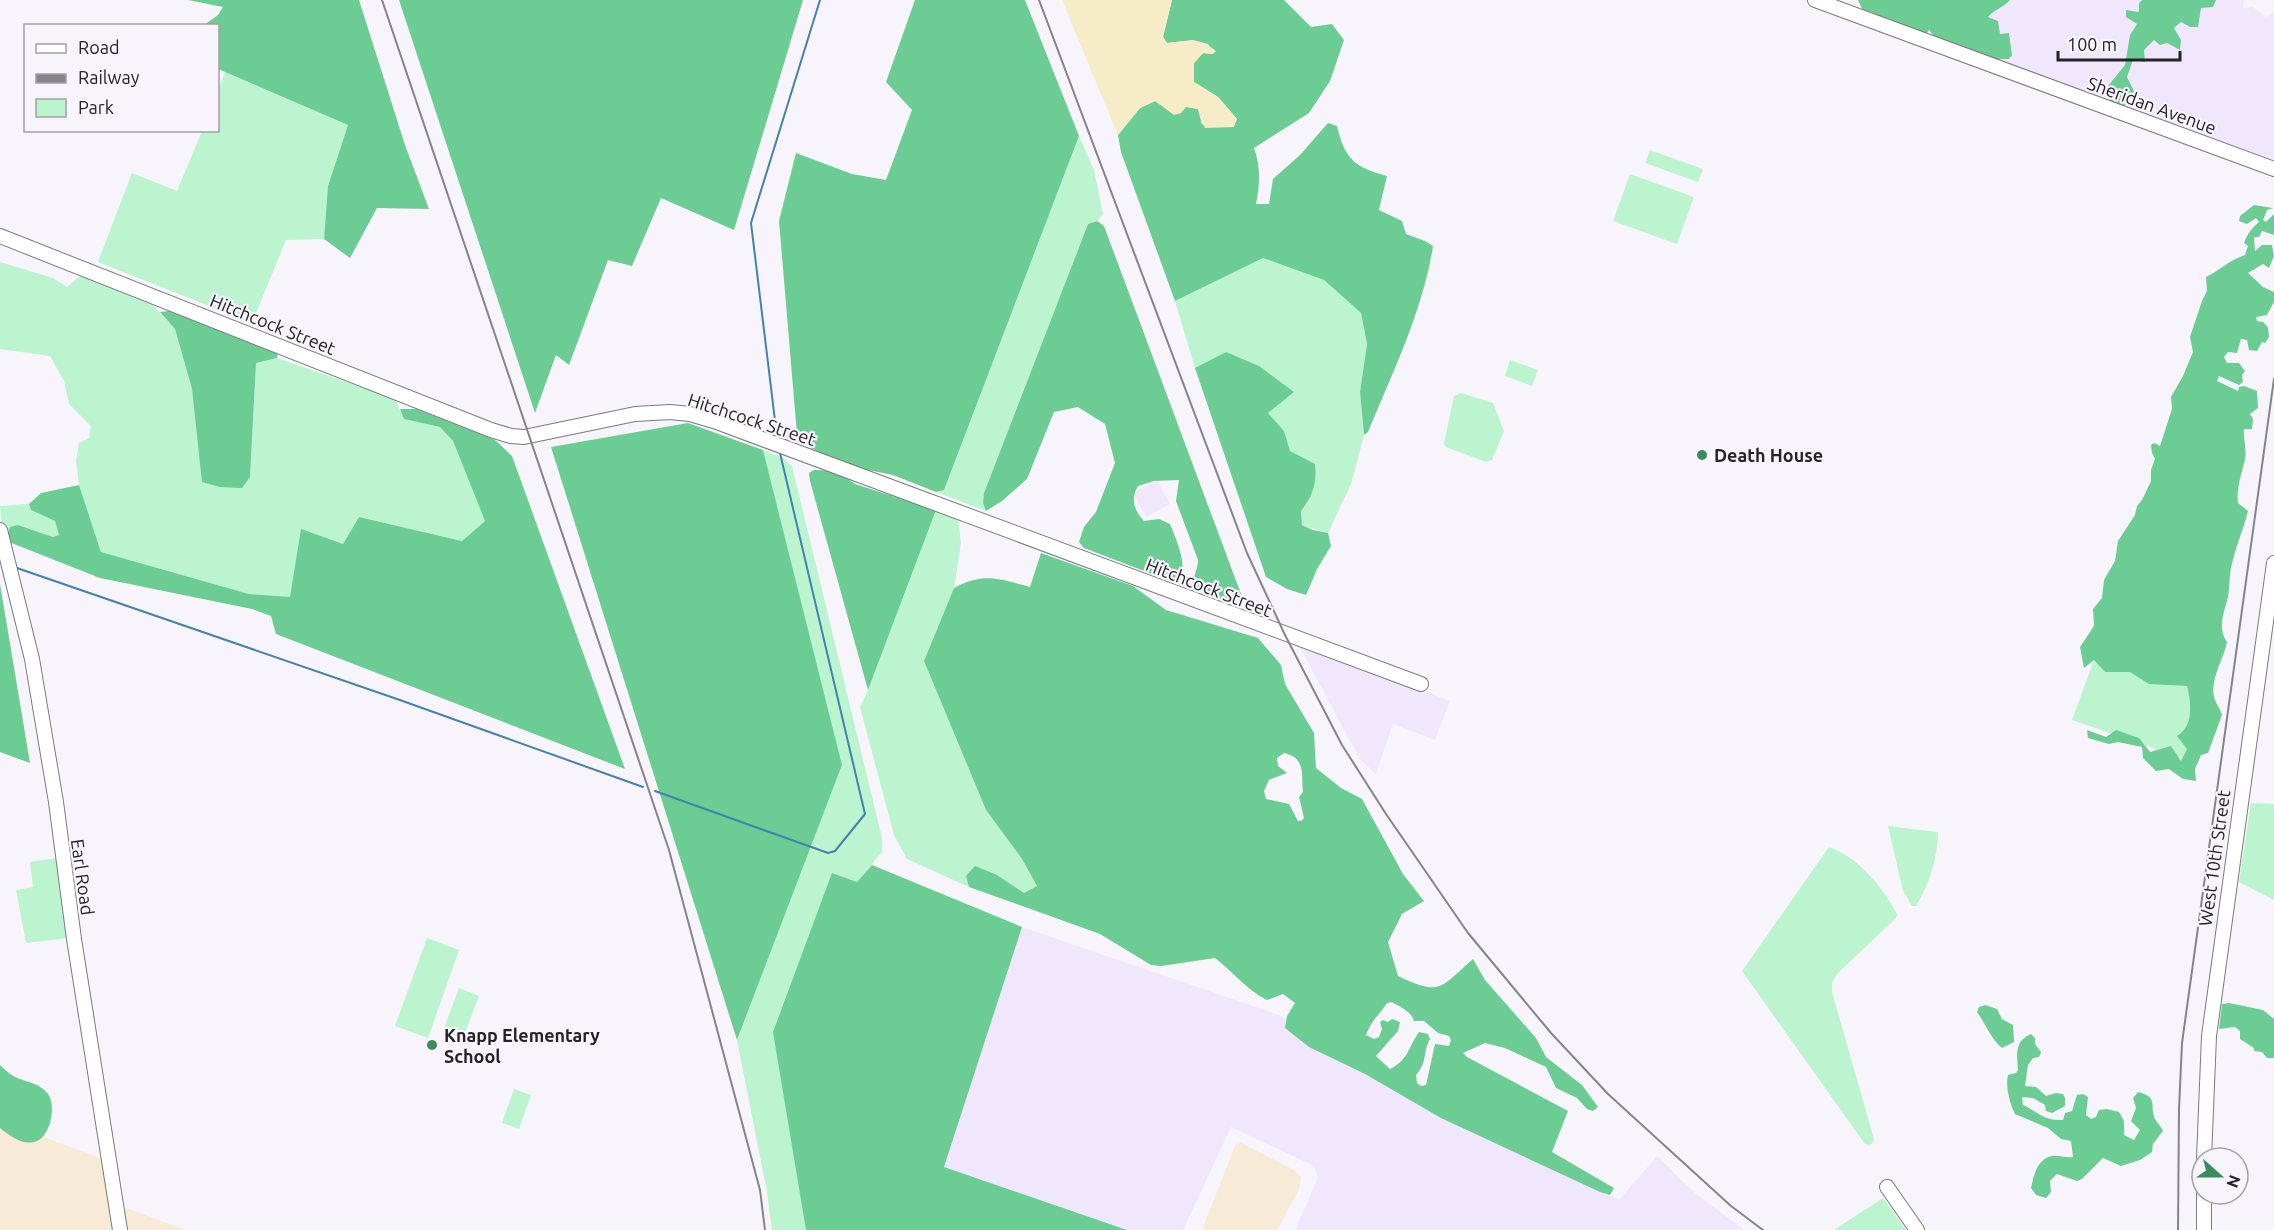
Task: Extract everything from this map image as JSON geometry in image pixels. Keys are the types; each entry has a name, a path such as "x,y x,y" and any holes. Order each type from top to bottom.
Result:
{"street":[{"name":"Sheridan Avenue","path":"1815,0 2274,169"},
{"name":"Hitchcock Street","path":"0,236 480,426 511,436 529,436 647,413 680,413 714,421 1421,684"},
{"name":"Earl Road","path":"1,534 32,659 120,1230"},
{"name":"West 10th Street","path":"2204,1146 2205,1083 2209,1036 2274,563"},
{"path":"1887,1187 1917,1230"},
{"path":"2204,1206 2204,1230"}],"shaded area":[{"path":"2010,0 2142,0 2139,3 2139,12 2127,10 2138,24 2130,35 2125,65 2108,86 2109,104 1994,59 2012,55 2012,41 2000,34 1987,18 1994,10 2004,7"},
{"path":"2216,0 2244,0 2243,8 2253,7 2266,17 2274,12 2274,160 2124,106 2135,93 2127,77 2133,60 2154,40 2181,40 2174,29 2181,22 2190,27 2201,8 2213,7"},
{"path":"1157,480 1170,504 1146,517 1133,492"},
{"path":"1301,645 1450,701 1435,740 1393,724 1376,774 1360,759 1300,648"},
{"path":"1022,927 1279,1015 1325,1051 1619,1200 1657,1156 1694,1192 1744,1230 1295,1230 1318,1178 1314,1166 1231,1127 1183,1230 1127,1230 944,1167"},
{"path":"0,1121 103,1159 117,1230 0,1230"},
{"path":"1241,1143 1294,1170 1301,1177 1299,1189 1277,1230 1202,1230 1236,1144"},
{"path":"126,1208 186,1230 127,1230 124,1212"}],"green space":[{"path":"188,0 359,0 405,145 429,209 377,208 350,258 324,239 328,186 348,125 219,69 219,24 205,24 218,15 223,7"},
{"path":"399,0 803,0 734,230 661,198 632,266 608,260 569,365 556,355 535,413"},
{"path":"915,0 1025,0 1079,136 944,490 936,492 893,475 853,467 811,448 797,434 779,221 796,153 852,174 886,180 912,110 886,82"},
{"path":"1172,0 1284,0 1311,27 1332,24 1344,40 1330,81 1309,113 1254,148 1259,176 1256,204 1269,204 1273,179 1300,155 1328,123 1337,126 1344,147 1353,160 1367,169 1387,176 1379,210 1402,221 1406,234 1433,246 1415,317 1368,432 1364,435 1360,392 1367,344 1361,313 1324,280 1263,258 1175,301 1121,152 1118,135 1140,108 1155,101 1198,109 1202,125 1237,119 1218,97 1194,82 1194,63 1203,53 1213,54 1208,44 1193,40 1167,43 1163,37"},
{"path":"1858,0 2010,0 1988,17 1998,21 2000,34 2009,33 2012,55 2009,59 1994,59 1967,51 1958,45 1936,39 1929,30 1924,37 1871,12 1863,11"},
{"path":"2142,0 2216,0 2213,7 2201,8 2198,27 2190,27 2181,22 2174,28 2181,40 2180,50 2167,43 2160,45 2154,40 2144,50 2145,62 2133,60 2127,77 2135,93 2124,106 2109,104 2108,86 2125,65 2130,35 2137,24 2126,17 2126,10 2139,12 2139,3"},
{"path":"225,72 348,125 328,186 324,239 286,240 252,323 98,262 132,173 177,191 202,132 219,132 219,88"},
{"path":"1079,136 1094,170 1103,214 1097,221 1088,224 984,493 983,503 986,511 936,492 944,490"},
{"path":"1650,150 1703,169 1698,182 1645,163"},
{"path":"1630,174 1694,197 1677,244 1613,221"},
{"path":"2254,205 2273,208 2267,210 2263,220 2266,222 2274,214 2274,235 2262,231 2259,237 2254,237 2255,251 2262,245 2272,245 2274,256 2269,268 2263,264 2248,273 2263,287 2274,292 2274,302 2267,315 2256,317 2257,321 2263,322 2268,327 2269,337 2265,343 2262,342 2257,351 2249,350 2247,340 2241,339 2237,353 2228,352 2224,357 2227,363 2239,363 2245,371 2242,375 2243,382 2239,385 2219,376 2217,381 2238,391 2239,387 2244,386 2257,391 2258,408 2250,414 2253,419 2252,429 2244,429 2245,455 2238,503 2248,511 2230,574 2222,626 2227,642 2213,690 2222,715 2208,753 2201,755 2195,769 2196,781 2183,779 2169,769 2156,771 2143,758 2142,747 2118,742 2109,744 2088,738 2087,730 2106,737 2116,730 2139,738 2150,752 2171,746 2181,761 2187,749 2177,736 2189,720 2190,700 2187,686 2149,684 2130,672 2105,672 2094,660 2084,668 2080,647 2094,626 2093,609 2102,598 2104,580 2115,561 2118,541 2135,515 2137,506 2151,481 2151,470 2155,459 2151,445 2154,443 2160,446 2172,409 2171,397 2193,352 2190,337 2207,291 2206,277 2245,255 2248,246 2244,243 2245,240 2259,222 2256,218 2247,224 2239,221 2240,216"},
{"path":"1097,221 1104,226 1241,594 1234,604 1193,588 1198,560 1176,501 1179,480 1154,481 1138,486 1134,500 1136,509 1144,521 1159,519 1170,524 1182,560 1180,580 1173,582 1084,548 1079,542 1084,527 1096,512 1115,463 1105,424 1078,407 1054,412 1027,479 1002,501 986,511 983,503 984,493 1088,224"},
{"path":"1263,258 1324,280 1361,313 1367,344 1360,392 1364,435 1351,484 1328,533 1302,525 1301,511 1309,501 1302,459 1290,451 1284,431 1268,413 1294,392 1226,352 1195,368 1175,301"},
{"path":"0,262 53,278 67,287 81,275 147,299 175,329 192,389 203,482 250,477 256,363 277,358 395,399 404,419 440,427 453,441 485,521 462,541 359,517 343,544 290,597 249,594 101,552 79,485 76,461 79,443 89,438 91,426 69,404 64,381 50,356 0,349"},
{"path":"169,311 278,352 277,358 256,363 250,477 242,488 220,487 202,482 192,389 175,329 160,312"},
{"path":"1226,352 1259,366 1294,392 1268,413 1284,431 1290,451 1315,464 1313,489 1301,511 1302,525 1328,533 1331,546 1317,569 1306,595 1287,589 1266,577 1195,368"},
{"path":"1510,360 1538,370 1532,386 1505,376"},
{"path":"1461,393 1493,403 1504,431 1492,460 1486,462 1446,447 1444,444 1454,396"},
{"path":"400,409 416,409 495,440 512,456 625,769 276,634 271,616 252,609 100,578 9,542 7,536 10,527 18,525 53,537 59,535 55,521 31,510 29,504 41,493 79,485 101,552 249,594 290,597 301,529 343,544 359,517 462,541 485,521 453,441 440,427 404,419"},
{"path":"688,423 763,450 842,765 737,1040 551,447"},
{"path":"763,450 783,458 792,466 882,838 882,852 857,882 832,873 806,1230 772,1230 767,1192 737,1040 842,765"},
{"path":"814,470 836,473 855,484 936,510 868,690 810,481 809,473"},
{"path":"29,504 31,510 55,521 59,535 54,537 18,525 7,536 3,534 0,506"},
{"path":"936,510 958,519 961,543 954,588 924,661 986,810 1022,859 1037,886 1024,893 997,875 966,876 969,887 907,859 894,835 860,707"},
{"path":"1041,553 1133,586 1166,610 1258,638 1281,665 1285,684 1314,733 1316,768 1341,788 1362,799 1403,874 1424,901 1402,914 1388,942 1398,976 1423,986 1439,986 1446,983 1473,959 1485,980 1536,1038 1546,1057 1582,1085 1598,1107 1593,1111 1587,1109 1577,1098 1556,1088 1546,1067 1505,1048 1485,1043 1463,1053 1568,1111 1552,1152 1614,1188 1610,1195 1441,1118 1365,1074 1309,1047 1285,1028 1287,1016 1295,1003 1283,994 1267,1000 1215,958 1161,966 1151,965 1100,934 969,887 966,876 975,866 997,875 1024,893 1037,886 1022,859 986,810 924,661 954,588 974,580 992,578 1030,587","holes":["1284,753 1296,759 1301,767 1303,792 1299,797 1304,818 1301,821 1298,821 1289,804 1266,799 1264,791 1269,780 1287,773 1278,766 1277,758","1392,1002 1408,1012 1414,1021 1424,1021 1438,1033 1449,1036 1451,1040 1449,1046 1435,1044 1426,1085 1421,1086 1417,1083 1416,1075 1424,1061 1430,1039 1428,1034 1419,1032 1405,1057 1390,1069 1376,1056 1398,1031 1400,1022 1392,1019 1388,1022 1383,1020 1380,1022 1382,1029 1379,1037 1374,1039 1366,1035 1373,1021 1387,1003"]},
{"path":"0,584 30,763 0,752"},
{"path":"2094,660 2105,672 2130,672 2149,683 2187,686 2191,713 2185,731 2187,749 2183,758 2072,720"},
{"path":"2251,803 2274,804 2274,900 2239,882"},
{"path":"1888,826 1938,832 1932,870 1916,906 1912,906 1903,891"},
{"path":"1829,847 1860,865 1885,894 1897,914 1896,918 1837,974 1832,983 1832,992 1874,1139 1869,1145 1865,1144 1742,971"},
{"path":"57,858 68,938 26,943 16,890 33,887 30,862"},
{"path":"872,865 1022,927 944,1167 1127,1230 806,1230 773,1032 832,873 857,882"},
{"path":"427,938 459,950 428,1038 395,1026"},
{"path":"459,988 479,996 463,1038 443,1031"},
{"path":"2229,1003 2263,1010 2274,1019 2274,1058 2267,1058 2262,1052 2254,1051 2254,1048 2240,1039 2240,1031 2235,1027 2219,1029 2222,1004"},
{"path":"1985,1005 1997,1009 2002,1019 2013,1025 2014,1042 2002,1048 1994,1040 1977,1012 1979,1007"},
{"path":"2031,1034 2041,1052 2039,1057 2033,1058 2028,1065 2025,1086 2036,1087 2046,1096 2056,1093 2063,1094 2065,1106 2052,1113 2046,1111 2045,1105 2033,1098 2022,1097 2023,1105 2046,1118 2063,1120 2065,1113 2072,1111 2077,1095 2083,1094 2088,1097 2086,1115 2091,1119 2096,1117 2099,1110 2119,1112 2124,1121 2124,1135 2134,1140 2140,1130 2131,1121 2136,1108 2133,1098 2138,1092 2145,1094 2151,1099 2153,1114 2163,1131 2153,1144 2152,1152 2140,1160 2121,1166 2103,1158 2082,1179 2077,1181 2057,1174 2050,1181 2051,1192 2046,1198 2036,1195 2031,1188 2033,1178 2043,1160 2052,1156 2073,1157 2071,1141 2061,1139 2048,1128 2015,1114 2011,1105 2008,1075 2018,1070 2019,1045"},
{"path":"0,1065 15,1077 45,1090 51,1099 52,1114 48,1129 40,1140 29,1143 20,1141 0,1128"},
{"path":"514,1089 531,1095 519,1129 502,1123"},
{"path":"1883,1198 1906,1230 1834,1230"}],"sand":[{"path":"1062,0 1172,0 1163,37 1167,43 1199,42 1216,51 1213,54 1203,53 1194,63 1194,82 1218,97 1237,119 1234,127 1205,128 1198,109 1186,107 1181,113 1174,115 1155,101 1140,108 1118,135"}],"waterway":[{"path":"777,437 751,223 820,0"},
{"path":"655,791 828,853 835,851 865,814 780,453"},
{"path":"14,567 397,699 643,787"}],"railway":[{"path":"382,0 669,850 760,1190 765,1230"},
{"path":"1039,0 1247,553 1285,635 1342,745 1386,814 1468,933 1551,1033 1608,1094 1731,1206 1763,1230"},
{"path":"2178,1230 2182,1043 2274,379"}],"place":[{"name":"Death House","path":"1702,455"},
{"name":"Knapp Elementary School","path":"432,1045"}]}
